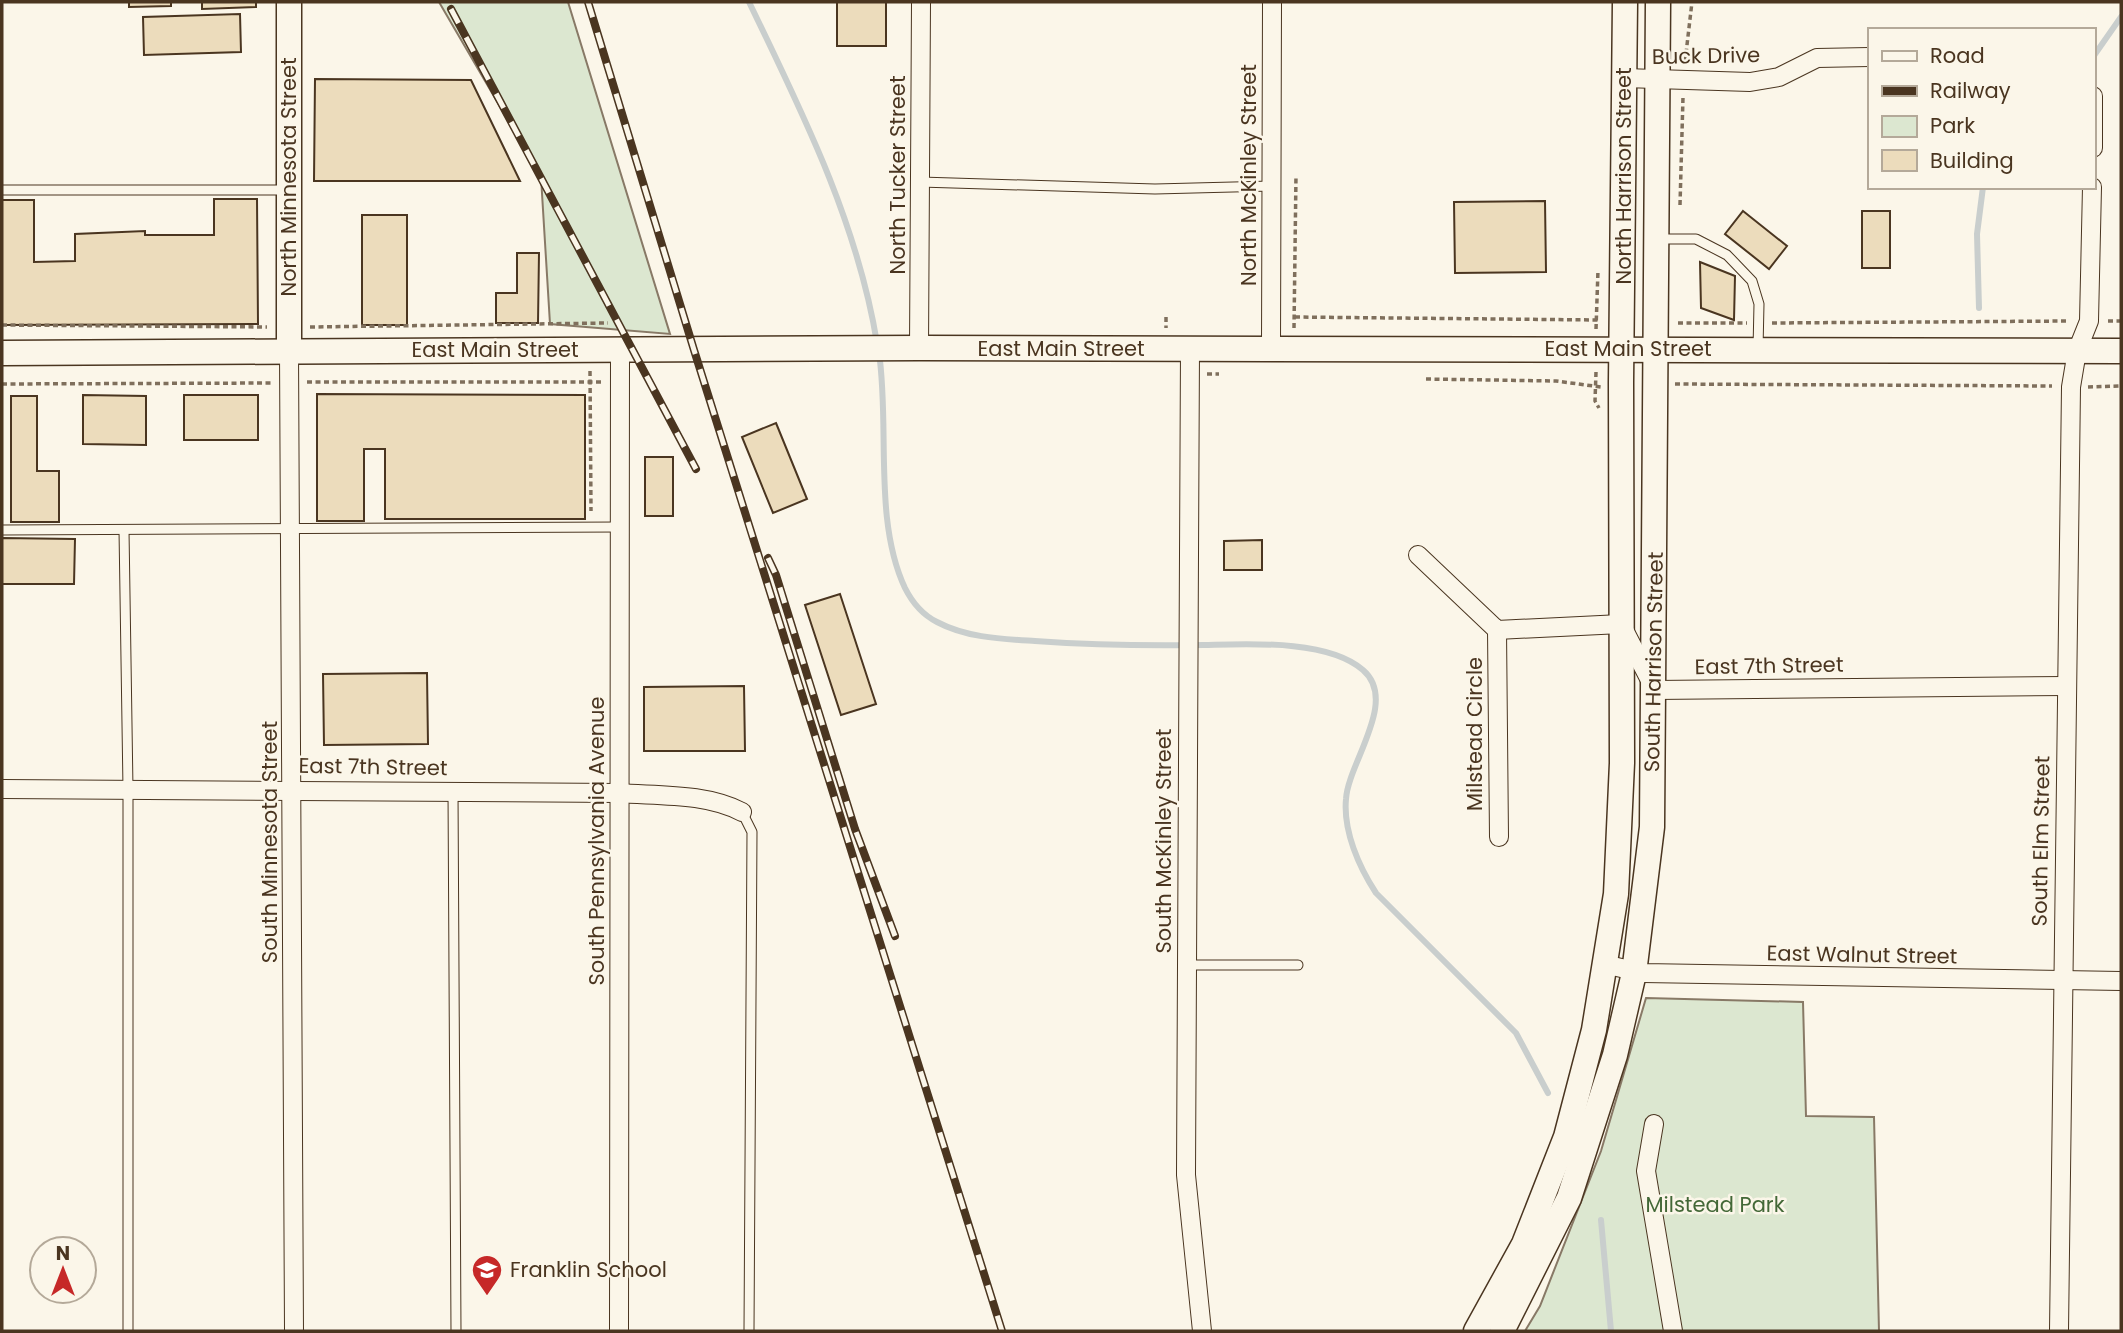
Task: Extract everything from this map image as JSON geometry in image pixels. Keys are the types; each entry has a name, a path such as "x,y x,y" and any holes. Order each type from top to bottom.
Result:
{"main road":[{"name":"North Minnesota Street","path":"289,2 289,352"},
{"name":"North Harrison Street","path":"1622,349 1625,2"},
{"name":"North Harrison Street","path":"1655,349 1658,2"},
{"name":"East Main Street","path":"2,353 915,348 2121,351"},
{"name":"South Harrison Street","path":"1476,1331 1524,1244 1566,1137 1594,1030 1604,964 1616,881 1622,763 1622,349"},
{"name":"South Harrison Street","path":"1502,1331 1569,1198 1615,1055 1634,973 1652,827 1655,690 1655,349"}],"street":[{"name":"North Tucker Street","path":"915,348 920,182 921,2"},
{"name":"North McKinley Street","path":"1272,2 1272,186 1282,348"},
{"name":"Buck Drive","path":"1624,78 1750,82 1779,77 1817,58 1868,57"},
{"path":"2089,321 2092,189"},
{"name":"South Elm Street","path":"2059,1331 2071,387 2077,351 2089,321"},
{"name":"South McKinley Street","path":"1190,349 1186,1175 1202,1331"},
{"name":"South Pennsylvania Avenue","path":"619,1331 620,350"},
{"name":"South Minnesota Street","path":"289,352 294,1331"},
{"path":"1418,555 1497,630 1621,624 1655,690"},
{"name":"Milstead Circle","path":"1497,630 1499,837"},
{"name":"East 7th Street","path":"1655,690 2066,686"},
{"name":"East 7th Street","path":"2,789 619,793 702,800 727,804 742,812"},
{"name":"East Walnut Street","path":"1604,964 1634,973 2121,981"},
{"path":"1654,1124 1646,1171 1673,1331"}],"lane":[{"path":"920,182 1155,189 1272,186"},
{"path":"2,190 289,190"},
{"path":"1656,239 1696,239 1727,255 1752,281 1759,304 1758,350"},
{"path":"2,530 620,527"},
{"path":"124,530 128,789 128,1331"},
{"path":"453,791 456,1331"},
{"path":"742,812 752,832 749,1331"},
{"path":"1186,965 1297,965"}],"path":[{"path":"1282,348 1295,317 1296,175"},
{"name":"East Main Street","path":"1295,317 1623,321"},
{"name":"East Main Street","path":"1655,318 1677,323 2121,321"},
{"path":"589,350 591,510"},
{"name":"East Main Street","path":"1426,379 1556,381 1597,388 1621,382"},
{"path":"2,384 620,382"},
{"name":"East Main Street","path":"1656,384 2121,386"}],"green space":[{"path":"439,2 568,2 670,334 550,324 541,177"},
{"name":"Milstead Park","path":"1646,998 1803,1002 1806,1116 1874,1117 1879,1331 1525,1331 1540,1306 1601,1151"}],"building":[{"path":"129,2 171,2 171,6 129,7"},
{"path":"202,2 256,2 256,7 202,9"},
{"path":"837,2 886,2 886,46 837,46"},
{"path":"240,14 241,52 144,55 143,17"},
{"path":"315,79 471,80 520,181 314,181"},
{"path":"214,199 257,199 258,324 2,325 2,200 34,200 34,262 75,261 75,234 145,231 145,235 214,235"},
{"path":"1545,201 1546,272 1455,273 1454,202"},
{"path":"1743,211 1787,246 1769,269 1725,234"},
{"path":"1862,211 1890,211 1890,268 1862,268"},
{"path":"362,215 407,215 407,325 362,325"},
{"path":"517,253 539,253 538,323 496,323 496,293 517,293"},
{"path":"1700,262 1735,276 1734,320 1701,308"},
{"path":"317,394 585,395 585,519 385,519 385,449 364,449 364,521 317,521"},
{"path":"83,395 146,396 146,445 83,444"},
{"path":"184,395 258,395 258,440 184,440"},
{"path":"11,396 37,396 37,471 59,471 59,522 11,522"},
{"path":"776,423 807,499 773,513 742,437"},
{"path":"645,457 673,457 673,516 645,516"},
{"path":"2,538 75,539 74,584 2,584"},
{"path":"1262,540 1262,570 1224,570 1224,541"},
{"path":"840,594 876,704 841,715 805,605"},
{"path":"427,673 428,744 324,745 323,674"},
{"path":"744,686 745,751 644,751 644,687"}],"waterway":[{"path":"749,2 808,126 842,210 868,298 877,343"},
{"path":"2095,54 2121,17"},
{"path":"1979,308 1977,234 1983,189"},
{"path":"879,353 889,533 905,588 918,608 932,619 960,631 1010,639 1120,645 1242,644 1309,648 1348,660 1363,670 1373,683 1376,698 1369,733 1349,784 1346,799 1347,824 1358,860 1376,893 1516,1033 1548,1093"},
{"path":"1601,1220 1611,1331"}],"railway":[{"path":"588,2 694,350 1002,1331"},
{"path":"451,9 696,469"},
{"path":"768,558 776,575 855,829 895,936"}],"place":[{"name":"Franklin School","path":"487,1297"}]}
